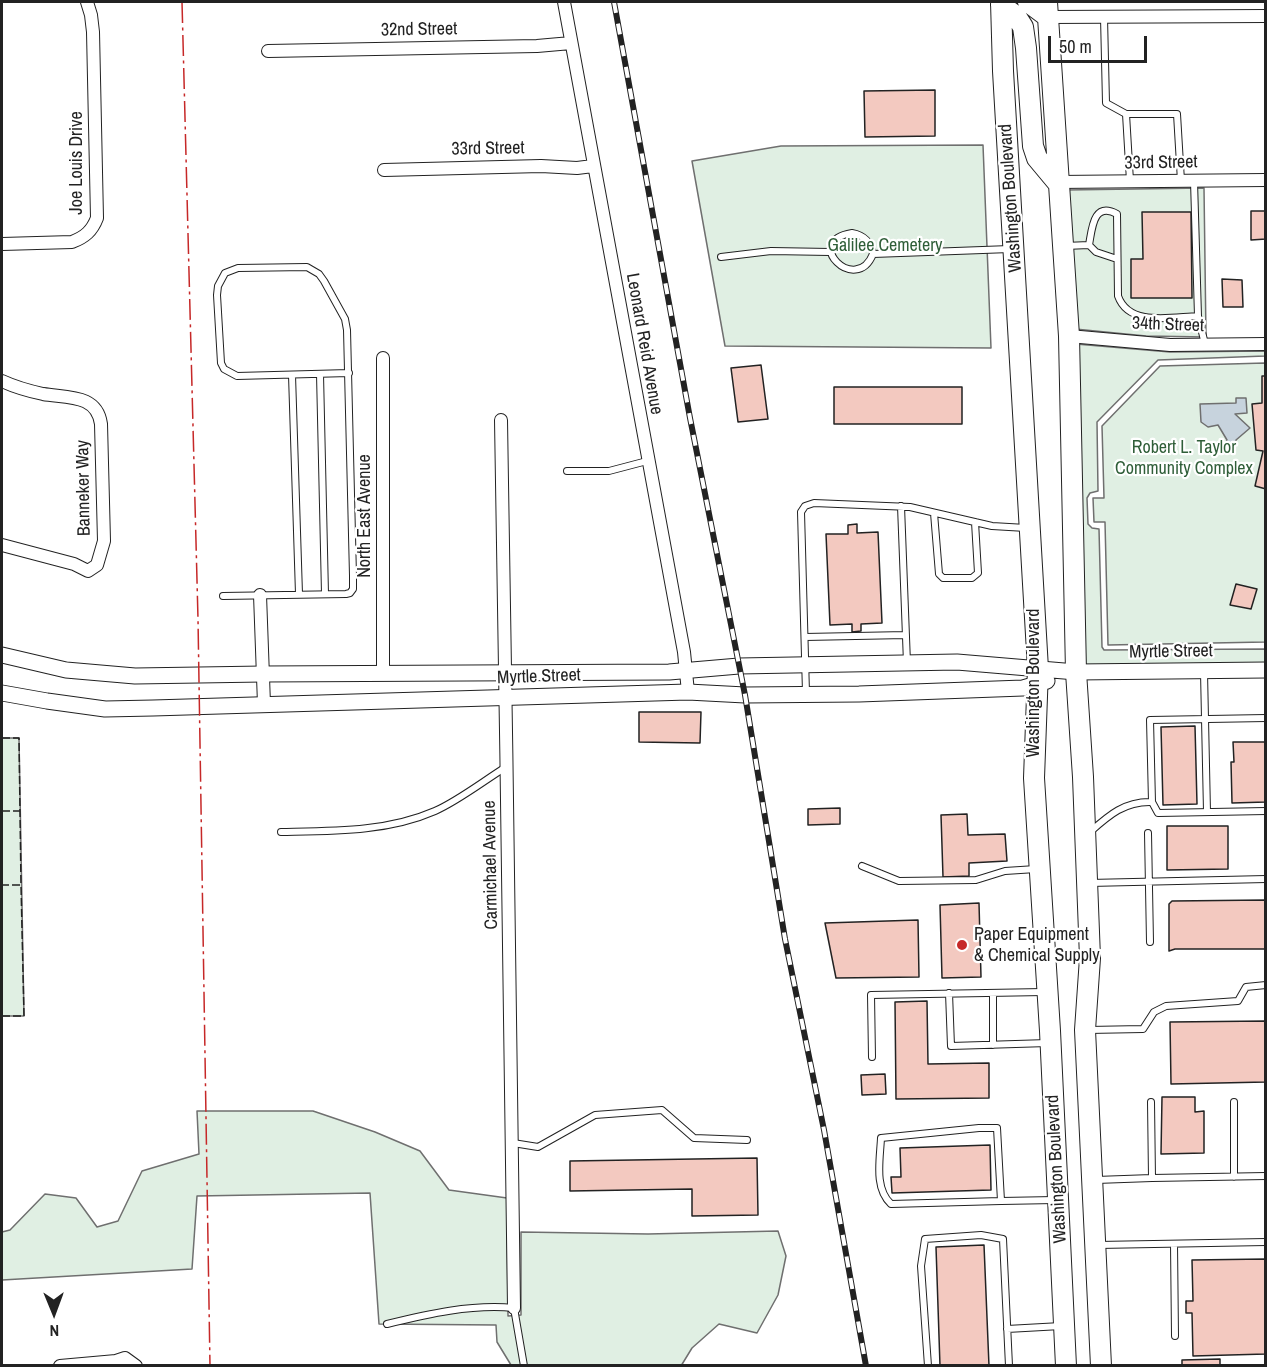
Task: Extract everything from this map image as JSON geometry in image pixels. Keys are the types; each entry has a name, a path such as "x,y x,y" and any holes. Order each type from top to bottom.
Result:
{"main road":[{"path":"1028,2 1048,9"},
{"path":"1001,3 1016,16 1023,27 1033,146 1037,158 1057,182"},
{"name":"Washington Boulevard","path":"1001,3 1038,676 1034,778 1051,1043 1066,1365"},
{"name":"Washington Boulevard","path":"1048,9 1057,182 1069,336 1076,672 1086,837 1090,958 1085,1030 1101,1365"}],"street":[{"name":"Joe Louis Drive","path":"2,244 72,242 89,232 97,218 93,32 87,2"},
{"name":"Leonard Reid Avenue","path":"564,2 684,652 684,671 688,692"},
{"path":"1048,9 1104,16 1266,16"},
{"name":"32nd Street","path":"268,51 571,43"},
{"name":"33rd Street","path":"384,170 593,166"},
{"name":"33rd Street","path":"1057,182 1266,180"},
{"name":"34th Street","path":"1069,336 1145,344 1266,344"},
{"name":"North East Avenue","path":"383,358 383,673"},
{"name":"Banneker Way","path":"2,381 33,392 83,399 91,404 98,413 101,424 104,541 97,565 88,571 64,561 2,545"},
{"name":"Carmichael Avenue","path":"501,420 514,1308"},
{"path":"260,595 264,704"},
{"name":"Myrtle Street","path":"2,655 66,669 135,676 684,671 739,666 957,662 1038,676 1076,672 1266,670"},
{"name":"Myrtle Street","path":"2,693 47,702 105,709 688,692 806,694 1023,688 1038,676"},
{"path":"60,1365 116,1361 125,1358 136,1365"}],"lane":[{"path":"1104,16 1106,103 1126,114 1177,114 1180,181"},
{"path":"1126,114 1130,182"},
{"path":"1194,181 1198,316 1205,344"},
{"path":"1089,246 1094,217 1110,210 1117,214 1118,296 1122,306 1130,313 1142,318 1198,316"},
{"path":"852,233 870,244 873,254 866,266 850,269 833,260 830,252 833,243 838,238 852,233"},
{"path":"1062,246 1089,246 1096,252 1117,259"},
{"path":"873,254 1014,249"},
{"path":"721,256 779,250 830,252"},
{"path":"223,596 346,594 353,589 349,373 347,324 318,274 307,267 230,270 225,273 218,286 220,363 230,374 237,376 349,373"},
{"path":"320,374 326,594"},
{"path":"292,375 299,594"},
{"path":"567,471 609,471 647,460"},
{"path":"806,694 801,512 805,506 814,502 901,507 992,526 1030,528"},
{"path":"901,507 907,663"},
{"path":"934,513 939,574 944,578 972,578 978,573 975,522"},
{"path":"805,638 906,636"},
{"path":"1204,671 1207,812"},
{"path":"1266,718 1150,720 1152,802 1158,813 1266,811"},
{"path":"281,832 345,831 399,824 437,811 506,766"},
{"path":"1086,837 1111,814 1124,806 1139,802 1152,802"},
{"path":"1148,833 1150,942"},
{"path":"862,867 900,881 976,880 1005,871 1040,869"},
{"path":"1087,883 1266,879"},
{"path":"1085,1030 1143,1029 1154,1012 1166,1006 1238,1001 1246,987 1266,985"},
{"path":"872,1058 871,994 1047,992"},
{"path":"949,993 951,1046 1051,1043"},
{"path":"993,993 993,1045"},
{"path":"1151,1102 1152,1178"},
{"path":"1234,1102 1234,1177"},
{"path":"513,1143 538,1147 595,1115 662,1110 694,1138 747,1140"},
{"path":"1001,1201 998,1128 881,1138 879,1168 882,1196 891,1204 1059,1200"},
{"path":"1093,1180 1266,1176"},
{"path":"928,1365 921,1266 925,1239 981,1235 1002,1239 1009,1365"},
{"path":"1096,1245 1266,1242"},
{"path":"1174,1244 1175,1336"},
{"path":"387,1324 428,1314 490,1306 514,1308 524,1365"},
{"path":"1007,1329 1065,1326"}],"green space":[{"name":"Galilee Cemetery","path":"983,145 991,348 725,346 692,161 781,146"},
{"path":"1204,188 1206,337 1146,336 1075,329 1065,190"},
{"path":"1076,344 1170,352 1265,351 1265,356 1158,360 1097,422 1098,491 1090,493 1087,498 1088,524 1092,528 1099,529 1102,647 1104,650 1265,649 1265,663 1082,665"},
{"name":"Robert L. Taylor Community Complex","path":"1265,363 1265,642 1108,645 1105,522 1094,522 1093,498 1104,498 1102,426 1160,366"},
{"path":"2,738 19,738 24,1016 2,1016"},
{"path":"197,1111 313,1111 375,1132 420,1151 449,1190 507,1198 508,1316 521,1315 521,1232 648,1234 778,1231 786,1256 778,1295 757,1333 719,1324 692,1348 681,1366 511,1365 497,1342 496,1325 379,1324 370,1193 197,1196 192,1269 2,1280 2,1232 10,1230 45,1194 76,1198 97,1227 118,1221 142,1171 199,1154"}],"shaded area":[{"path":"1236,398 1246,398 1247,413 1235,414 1250,428 1236,440 1234,448 1228,449 1225,444 1227,440 1218,425 1208,427 1201,422 1200,404 1236,403"}],"building":[{"path":"935,90 935,136 865,137 864,91"},
{"path":"1251,211 1266,211 1266,239 1251,240"},
{"path":"1142,212 1191,212 1192,298 1131,298 1131,259 1143,259"},
{"path":"1222,279 1242,280 1243,307 1223,307"},
{"path":"761,365 768,419 738,422 731,368"},
{"name":"Robert L. Taylor Community Complex","path":"1262,376 1266,376 1266,489 1255,486 1263,451 1256,450 1252,404 1262,403"},
{"path":"834,387 962,387 962,424 834,424"},
{"path":"857,524 857,533 878,532 882,623 861,624 861,631 852,632 852,624 830,625 826,534 848,534 848,525"},
{"path":"1236,584 1257,589 1251,609 1230,605"},
{"path":"639,712 701,712 700,743 639,742"},
{"path":"1195,726 1197,804 1163,805 1161,727"},
{"path":"1233,742 1266,742 1266,802 1232,803"},
{"path":"840,808 840,824 808,825 808,809"},
{"path":"967,814 968,835 1005,834 1007,861 969,863 969,876 943,877 941,815"},
{"path":"1167,826 1228,826 1228,869 1167,870"},
{"path":"1266,900 1266,949 1175,949 1169,951 1169,904 1172,901"},
{"path":"979,903 981,977 942,978 940,905"},
{"path":"918,920 919,977 836,978 825,923"},
{"path":"927,1001 928,1064 989,1063 989,1098 896,1099 895,1002"},
{"path":"1266,1021 1266,1082 1171,1084 1170,1022"},
{"path":"885,1074 886,1094 862,1095 861,1075"},
{"path":"1162,1097 1195,1097 1195,1112 1204,1111 1204,1153 1161,1154"},
{"path":"990,1145 991,1190 892,1193 891,1177 901,1177 900,1148"},
{"path":"757,1158 758,1215 692,1216 692,1189 570,1191 570,1161"},
{"path":"984,1245 989,1366 940,1366 936,1247"},
{"path":"1266,1259 1266,1354 1193,1356 1192,1313 1186,1313 1186,1301 1193,1301 1192,1260"},
{"path":"1220,1359 1220,1366 1182,1366 1182,1360"}],"railway":[{"path":"614,2 690,418 745,695 785,939 824,1130 866,1366"}],"fence":[{"path":"2,738 19,738 21,885 2,885"},
{"path":"2,811 20,811"},
{"path":"2,1016 24,1016 21,885 19,885"}],"power":[{"path":"182,2 198,619 210,1366"}],"place":[{"name":"Paper Equipment & Chemical Supply","path":"962,945"}]}
